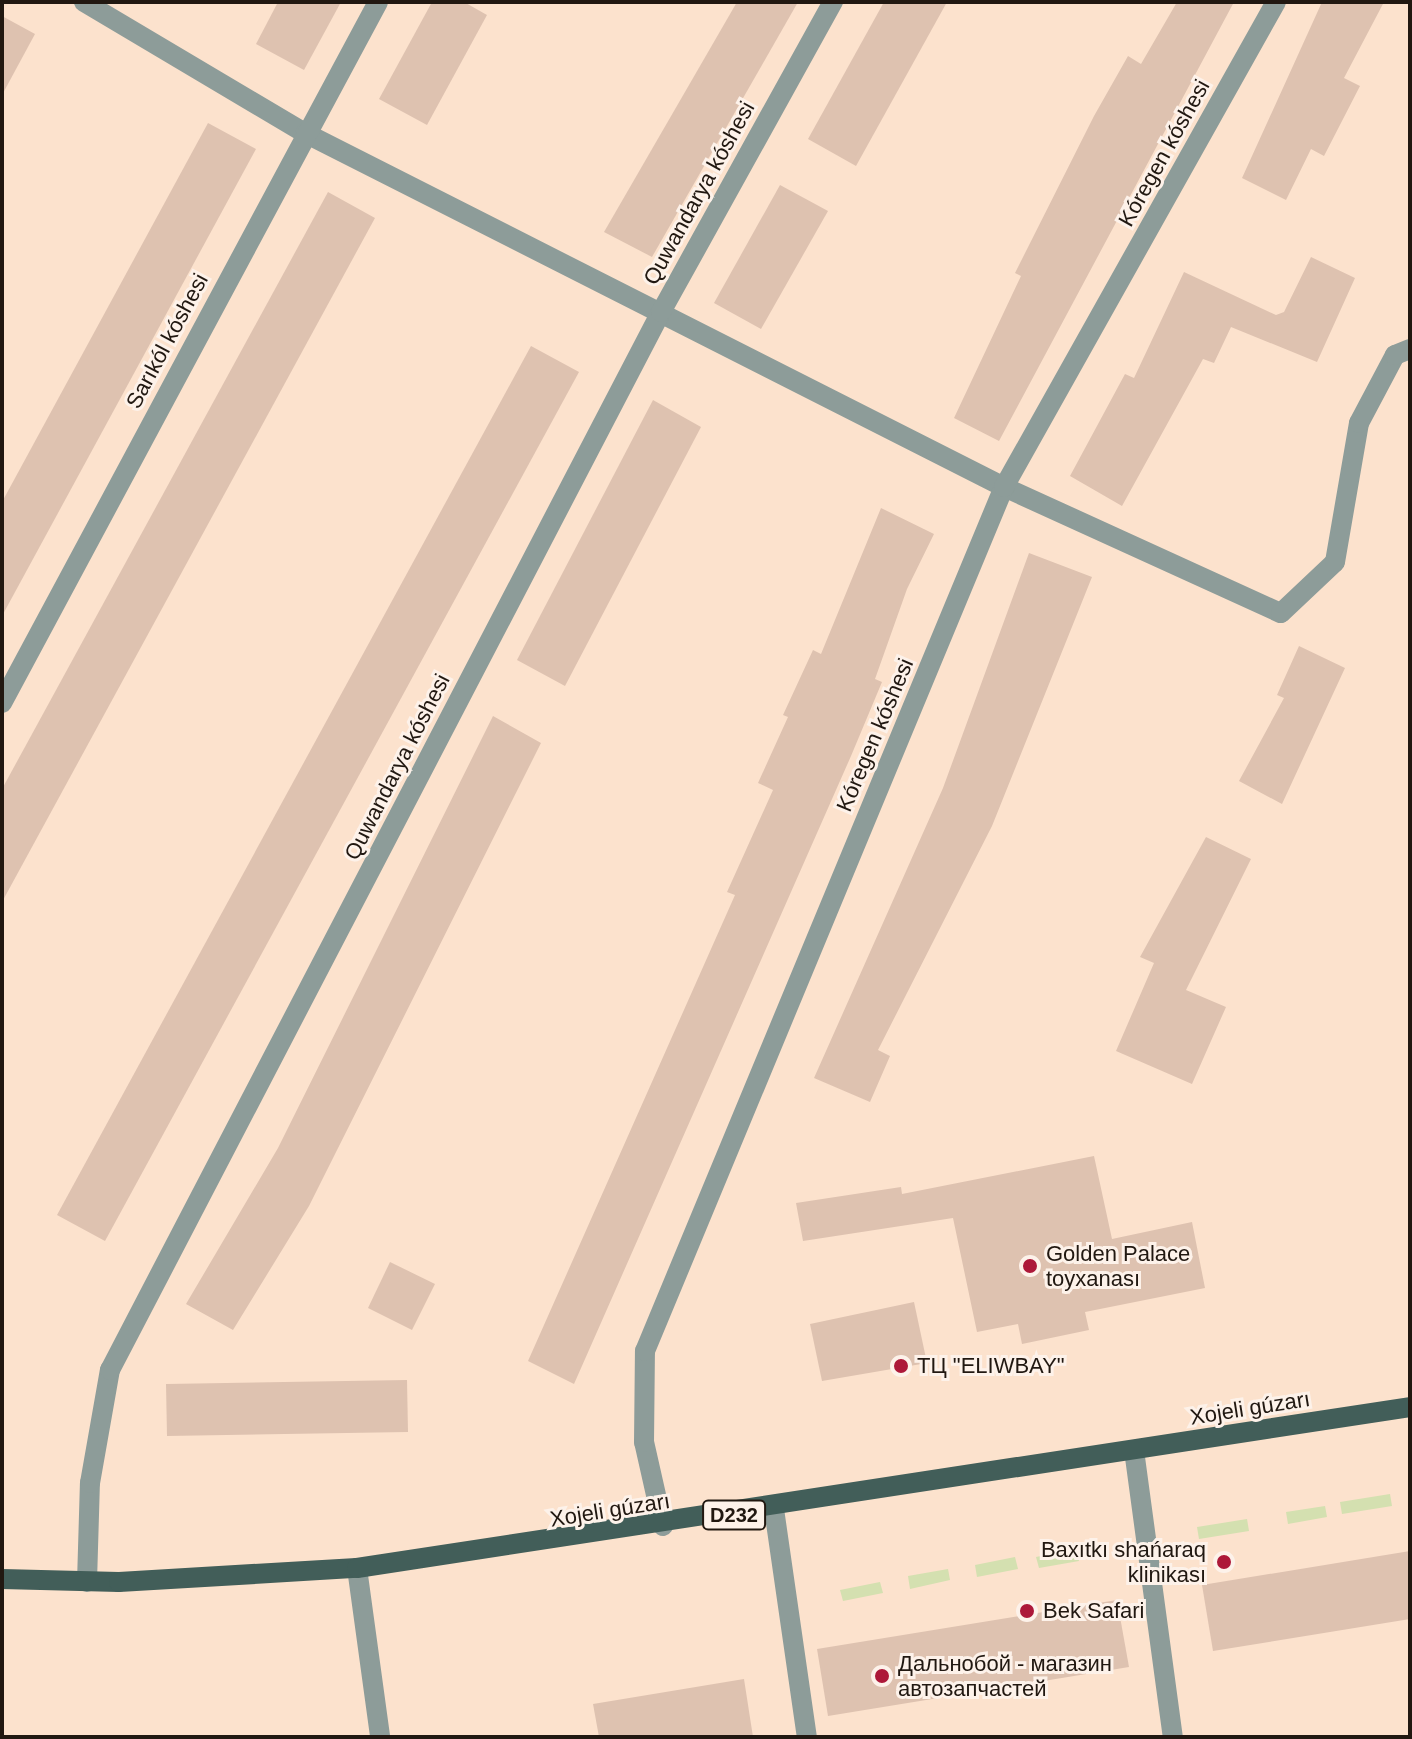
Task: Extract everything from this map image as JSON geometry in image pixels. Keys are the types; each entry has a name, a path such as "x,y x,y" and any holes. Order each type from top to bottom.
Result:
{"main road":[{"name":"Xojeli gúzarı","path":"2,1579 87,1582 357,1568 663,1526 1410,1407"}],"street":[{"path":"84,2 305,133 1004,487 1281,613 1335,562 1359,423 1395,355 1410,349"},
{"name":"Sarıkól kóshesi","path":"2,703 305,133 378,2"},
{"name":"Quwandarya kóshesi","path":"87,1582 90,1483 110,1370 661,312 833,2"},
{"name":"Kóregen kóshesi","path":"663,1526 644,1442 645,1351 1004,487 1276,2"},
{"path":"1134,1450 1173,1737"},
{"path":"774,1509 807,1737"},
{"path":"357,1568 380,1737"}],"green space":[{"path":"1390,1494 1392,1506 1342,1514 1340,1502"},
{"path":"1325,1506 1327,1517 1288,1524 1286,1512"},
{"path":"1247,1519 1249,1531 1199,1539 1197,1527"},
{"path":"1076,1549 1079,1561 1039,1568 1036,1557"},
{"path":"1015,1557 1018,1569 977,1577 975,1565"},
{"path":"948,1569 950,1580 910,1589 908,1576"},
{"path":"880,1582 883,1593 843,1601 840,1590"}],"building":[{"path":"278,2 341,2 304,70 256,44"},
{"path":"432,2 464,2 487,15 427,125 379,99"},
{"path":"737,2 798,2 652,257 604,232"},
{"path":"884,2 947,2 856,166 808,139"},
{"path":"1177,2 1234,2 999,441 954,418 1021,276 1015,273 1094,116 1128,56 1141,64"},
{"path":"1322,2 1384,2 1344,78 1360,86 1324,156 1311,149 1286,200 1242,178"},
{"path":"2,16 35,34 2,95"},
{"path":"208,123 256,149 2,616 2,502"},
{"path":"780,185 828,211 761,329 714,303"},
{"path":"328,192 375,218 2,902 2,789"},
{"path":"1311,257 1355,278 1317,362 1231,327 1214,363 1203,359 1122,506 1070,476 1125,374 1134,378 1184,272 1276,315 1284,312"},
{"path":"531,346 579,372 105,1241 57,1215"},
{"path":"653,400 701,427 565,686 517,660"},
{"path":"881,508 934,534 907,589 875,679 882,682 851,756 574,1384 528,1361 735,895 727,892 773,790 758,783 788,717 783,715 813,650 821,654"},
{"path":"1029,553 1092,577 992,826 878,1050 890,1056 870,1102 814,1078 943,788"},
{"path":"1299,646 1345,668 1282,804 1239,781 1284,698 1277,695"},
{"path":"493,716 541,743 309,1206 233,1330 186,1304 278,1148"},
{"path":"1206,837 1251,859 1186,990 1226,1007 1192,1084 1116,1051 1154,963 1140,957"},
{"path":"1094,1156 1112,1239 1192,1222 1205,1288 1085,1312 1089,1330 1022,1344 1018,1324 977,1332 953,1218 803,1241 796,1203 901,1187 902,1194"},
{"path":"390,1262 435,1284 412,1330 368,1308"},
{"path":"914,1302 927,1363 822,1381 810,1324"},
{"path":"407,1380 408,1432 167,1436 166,1384"},
{"path":"1410,1551 1410,1619 1213,1651 1202,1585"},
{"path":"1117,1600 1129,1667 828,1716 817,1649"},
{"path":"744,1679 753,1737 599,1737 593,1704"}],"place":[{"name":"Golden Palace toyxanası","path":"1030,1266"},
{"name":"ТЦ \"ELIWBAY\"","path":"901,1366"},
{"name":"Baxıtkı shańaraq klinikası","path":"1224,1562"},
{"name":"Bek Safari","path":"1027,1611"},
{"name":"Дальнобой - магазин автозапчастей","path":"882,1676"}]}
